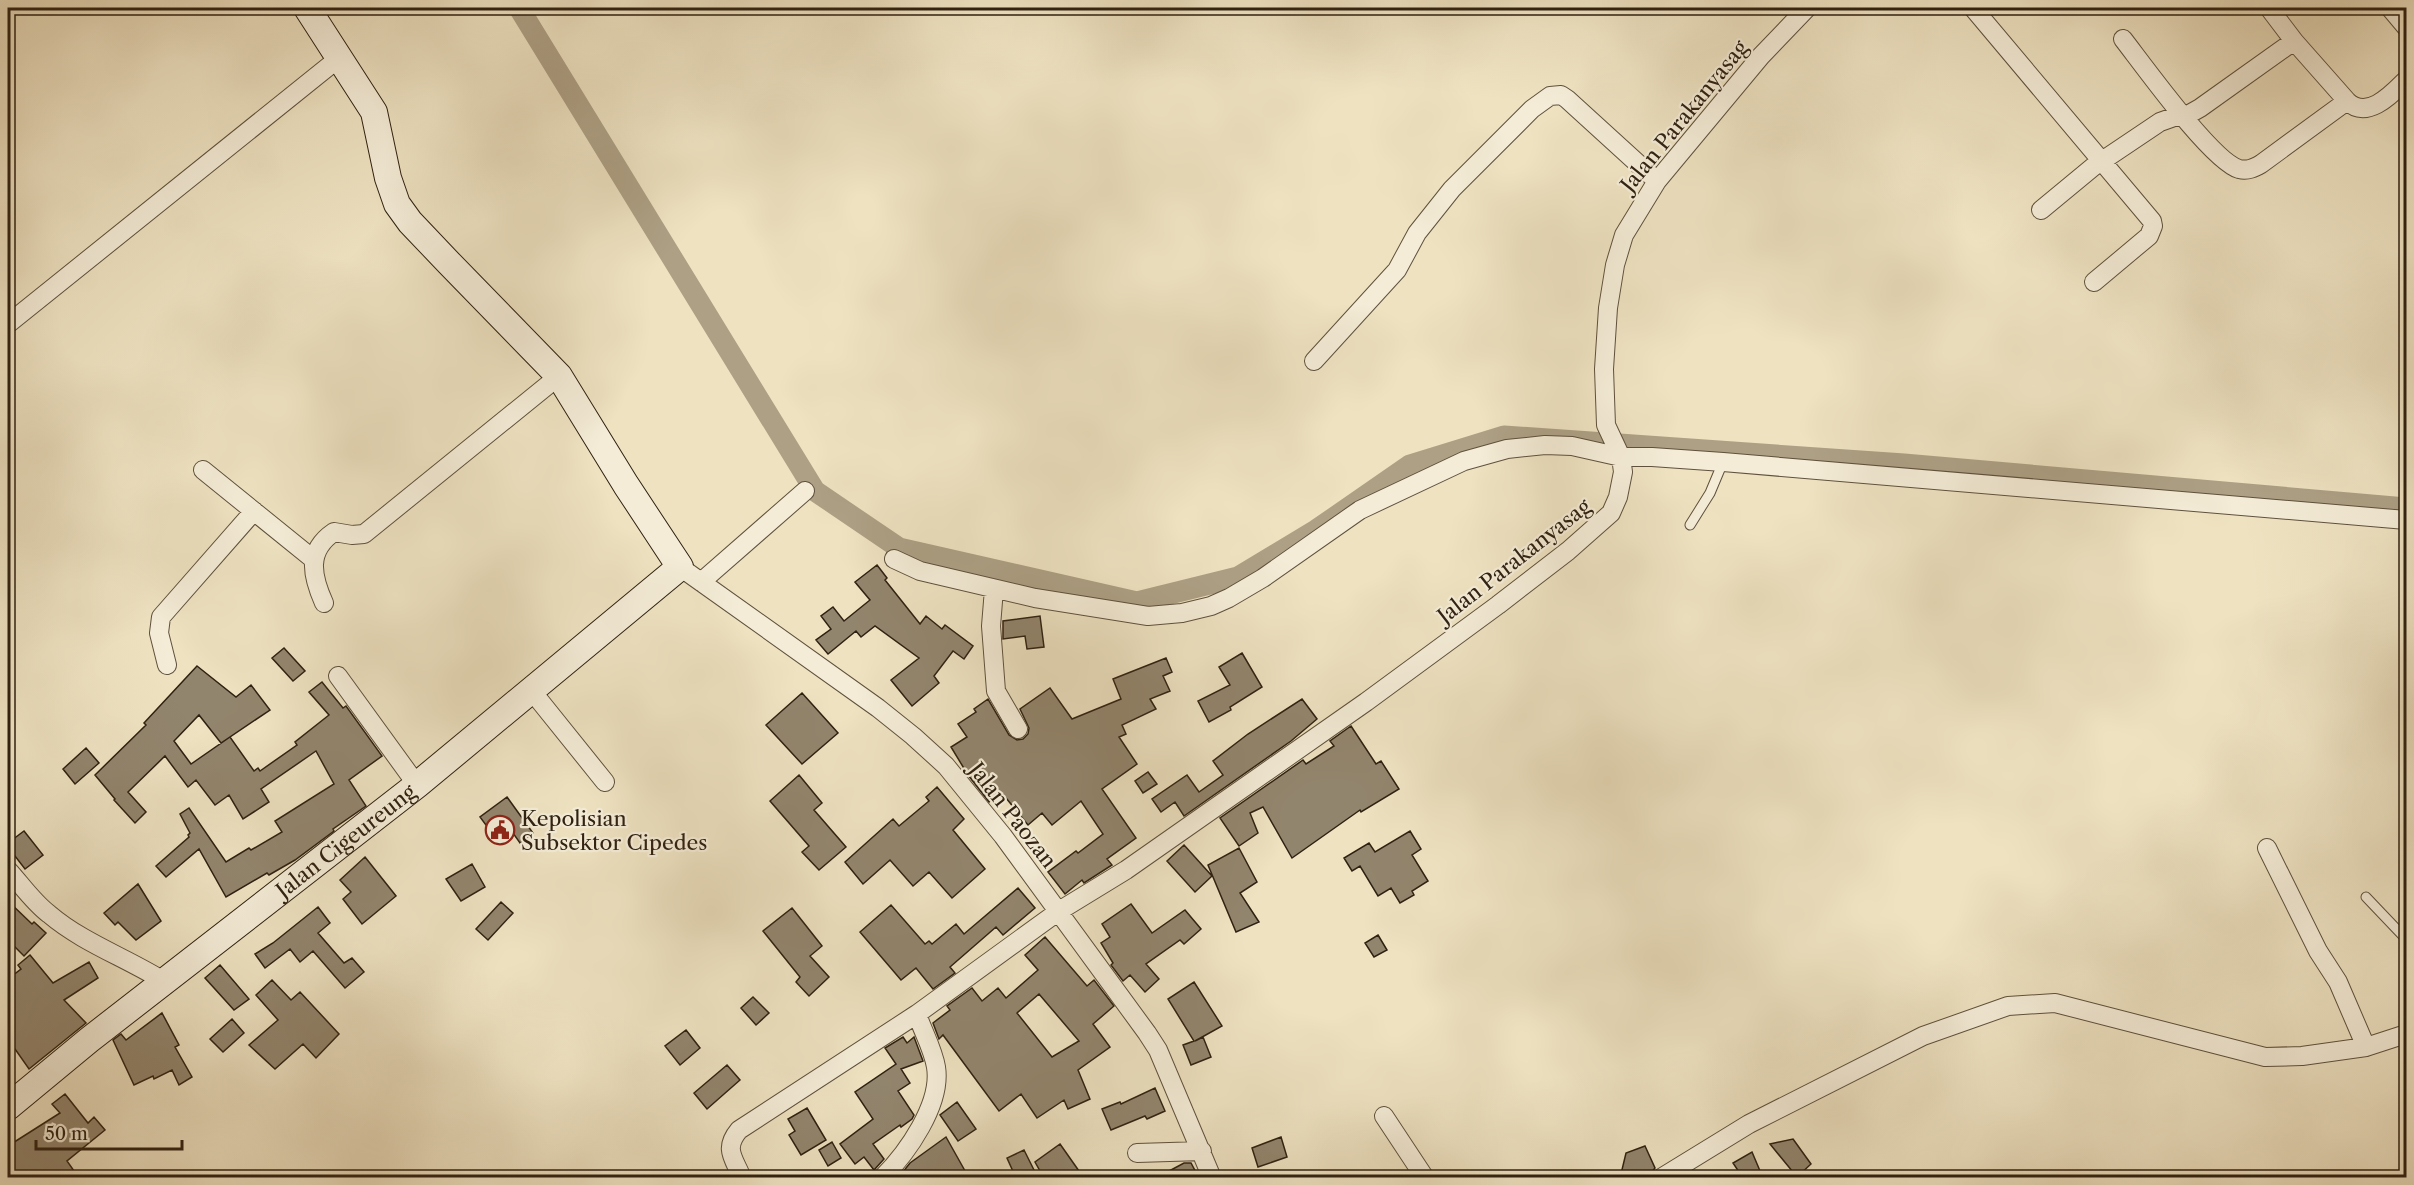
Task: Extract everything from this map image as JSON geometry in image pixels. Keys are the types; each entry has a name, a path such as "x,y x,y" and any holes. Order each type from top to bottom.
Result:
{"street":[{"path":"307,8 374,112 388,178 397,204 441,255 559,376 680,567"},
{"name":"Jalan Parakanyasag","path":"742,1178 730,1152 732,1138 739,1130 917,1014 1059,911 1126,870 1366,702 1498,605 1600,523 1615,505 1623,472 1619,452 1606,425 1604,369 1608,308 1615,265 1624,235 1657,181 1761,56 1807,8"},
{"path":"1973,8 2152,221 2152,231 2140,245 2094,282"},
{"path":"2269,8 2294,41 2354,106 2368,108 2382,102 2406,80"},
{"path":"2390,8 2406,27"},
{"path":"2123,39 2213,150 2230,165 2239,169 2251,170 2347,101"},
{"path":"2041,210 2102,162 2160,122 2174,117 2184,117 2200,108 2294,41"},
{"path":"8,324 339,58"},
{"path":"1314,361 1397,270 1417,233 1452,189 1522,118 1550,96 1561,94 1657,181"},
{"path":"324,603 316,586 314,560 324,539 334,532 364,534 559,376"},
{"path":"894,559 920,571 1035,598 1148,616 1182,613 1211,606 1229,598 1263,578 1360,510 1464,460 1507,449 1545,445 1572,446 1652,457 2406,520"},
{"path":"203,470 314,560"},
{"path":"701,582 805,491"},
{"path":"167,665 159,633 161,617 254,511"},
{"name":"Jalan Paozan","path":"680,567 868,701 913,736 946,766 1003,836 1059,911 1158,1050 1212,1178"},
{"name":"Jalan Cigeureung","path":"8,1107 417,785 680,567"},
{"path":"994,589 991,626 996,691 1018,729"},
{"path":"338,676 417,785"},
{"path":"531,690 605,782"},
{"path":"2267,848 2318,951 2338,982 2366,1047"},
{"path":"8,870 47,914 73,932 138,965 165,982"},
{"path":"1661,1178 1749,1124 1923,1036 2008,1006 2055,1004 2265,1057 2302,1056 2366,1047 2406,1034"},
{"path":"882,1178 898,1159 927,1115 936,1094 936,1069 933,1055 917,1014"},
{"path":"1384,1116 1425,1178"},
{"path":"1137,1153 1202,1151"}],"lane":[{"path":"1690,525 1710,493 1723,462"},
{"path":"2366,897 2406,939"},
{"path":"8,1173 11,1178"}],"building":[{"path":"877,565 887,578 885,580 920,624 926,616 942,629 945,625 973,646 964,659 953,651 934,676 939,683 912,706 891,680 919,658 875,626 861,637 856,631 828,654 816,640 831,629 821,616 833,607 844,621 870,600 855,582"},
{"path":"1040,616 1044,647 1027,649 1025,636 1003,639 1003,621"},
{"path":"284,648 305,671 293,681 272,658"},
{"path":"1242,653 1262,687 1230,707 1231,710 1209,722 1198,701 1230,685 1219,667"},
{"path":"1166,658 1172,672 1163,676 1170,691 1150,699 1156,709 1122,725 1126,734 1119,737 1137,764 1102,789 1136,838 1107,859 1112,865 1084,883 1082,880 1065,894 1048,872 1103,834 1081,801 1052,825 1042,813 1028,825 1002,793 989,802 968,775 951,747 967,737 958,724 976,712 974,709 988,699 1009,735 1017,740 1023,739 1028,734 1029,728 1020,709 1050,688 1072,719 1121,699 1113,679"},
{"path":"197,666 236,697 251,685 270,710 221,743 199,715 174,741 191,764 230,737 254,771 258,768 260,771 297,745 295,742 329,715 309,692 322,682 343,708 346,706 382,756 349,780 366,806 295,860 226,897 199,849 166,877 156,866 189,837 190,833 180,814 189,808 226,862 282,832 275,821 334,784 316,751 261,789 269,802 243,819 229,795 215,805 196,780 188,787 165,756 128,792 146,812 135,823 95,775 146,725 144,723"},
{"path":"802,693 838,733 802,764 766,725"},
{"path":"1302,699 1317,719 1291,741 1184,816 1175,802 1161,812 1152,799 1187,775 1199,792 1223,775 1213,761 1248,734"},
{"path":"1351,726 1376,764 1381,761 1399,789 1361,812 1360,810 1292,858 1263,807 1250,813 1258,833 1239,846 1220,818 1303,760 1306,764 1334,746 1330,741"},
{"path":"86,748 99,763 75,784 63,769"},
{"path":"1148,772 1157,784 1143,793 1135,781"},
{"path":"799,775 822,803 814,810 846,847 819,870 802,852 809,846 770,801"},
{"path":"937,787 964,819 953,830 985,869 952,898 929,872 913,886 890,860 863,884 845,862 893,819 899,826 929,801 926,797"},
{"path":"507,797 533,833 520,843 508,826 494,836 480,817"},
{"path":"24,831 43,855 25,869 8,847 8,843"},
{"path":"1410,831 1421,849 1412,855 1428,881 1412,891 1414,895 1400,903 1391,888 1378,896 1360,866 1352,871 1344,858 1369,843 1375,852"},
{"path":"1184,845 1212,876 1195,892 1167,861"},
{"path":"1239,848 1257,882 1240,893 1259,922 1236,932 1208,865"},
{"path":"365,857 396,896 362,924 343,899 351,892 340,880"},
{"path":"472,864 485,887 461,901 446,879"},
{"path":"138,884 161,921 136,940 118,922 115,925 104,913"},
{"path":"1018,888 1035,908 1003,935 996,927 950,967 955,973 933,989 916,968 901,980 860,932 891,905 925,944 929,941 932,944 956,924 964,934"},
{"path":"8,901 32,924 34,922 46,933 24,956 8,940"},
{"path":"501,902 513,913 488,940 476,929"},
{"path":"1131,904 1152,933 1185,910 1201,929 1184,944 1180,940 1146,964 1159,979 1145,992 1130,975 1123,981 1111,965 1113,963 1101,943 1110,937 1102,924"},
{"path":"318,907 330,923 318,933 344,963 352,958 364,972 345,988 313,951 300,962 290,949 265,968 255,954 273,943"},
{"path":"792,908 822,946 810,956 829,977 809,996 796,982 800,977 763,931"},
{"path":"1378,935 1387,950 1374,957 1365,943"},
{"path":"1045,937 1087,986 1094,980 1114,1006 1093,1024 1110,1047 1078,1070 1090,1099 1068,1109 1064,1100 1037,1118 1021,1094 999,1111 943,1035 939,1039 933,1023 950,1010 947,1006 972,988 982,1001 998,988 1006,998 1038,970 1025,955","holes":["1039,994 1079,1041 1052,1057 1017,1013"]},
{"path":"30,955 53,983 89,962 98,978 64,1000 86,1023 29,1069 8,1039 8,979 21,969 18,965"},
{"path":"220,965 249,999 234,1010 205,978"},
{"path":"272,980 291,1000 300,992 339,1034 316,1058 303,1044 275,1069 249,1045 278,1020 256,995"},
{"path":"1194,982 1222,1026 1195,1041 1203,1037 1211,1057 1191,1065 1183,1045 1194,1041 1168,999"},
{"path":"753,997 769,1013 756,1025 741,1008"},
{"path":"162,1013 179,1045 175,1047 192,1077 179,1085 172,1070 134,1085 113,1040 121,1034 126,1040"},
{"path":"232,1019 244,1033 223,1052 210,1039"},
{"path":"686,1030 700,1048 680,1065 665,1046"},
{"path":"903,1037 907,1043 914,1037 923,1061 901,1069 910,1083 898,1091 914,1115 901,1127 900,1125 873,1144 884,1159 874,1170 864,1157 855,1164 840,1144 873,1119 855,1092 896,1064 885,1048"},
{"path":"727,1065 740,1080 707,1109 694,1093"},
{"path":"1155,1088 1165,1111 1147,1119 1145,1116 1111,1130 1102,1109 1120,1102 1121,1104"},
{"path":"65,1094 88,1123 94,1117 105,1130 67,1161 79,1178 18,1178 8,1164 8,1146 60,1113 52,1104"},
{"path":"957,1102 976,1129 958,1141 940,1115"},
{"path":"807,1108 826,1140 801,1155 789,1135 795,1131 788,1119"},
{"path":"946,1137 969,1178 898,1178 910,1163"},
{"path":"1281,1137 1287,1157 1258,1167 1252,1148"},
{"path":"1793,1139 1811,1164 1797,1177 1770,1144"},
{"path":"832,1142 841,1158 828,1166 819,1150"},
{"path":"1060,1144 1079,1171 1077,1173 1079,1178 1044,1178 1035,1162"},
{"path":"1645,1146 1655,1168 1651,1173 1620,1178 1626,1153"},
{"path":"1024,1150 1038,1178 1016,1178 1007,1158"},
{"path":"1752,1152 1763,1178 1743,1178 1733,1163"},
{"path":"1184,1163 1191,1163 1199,1178 1156,1178"}],"waterway":[{"path":"519,8 815,491 899,548 1137,602 1238,577 1316,530 1410,465 1504,436 1904,464 2406,508"}],"place":[{"name":"Kepolisian Subsektor Cipedes","path":"500,830"}]}
